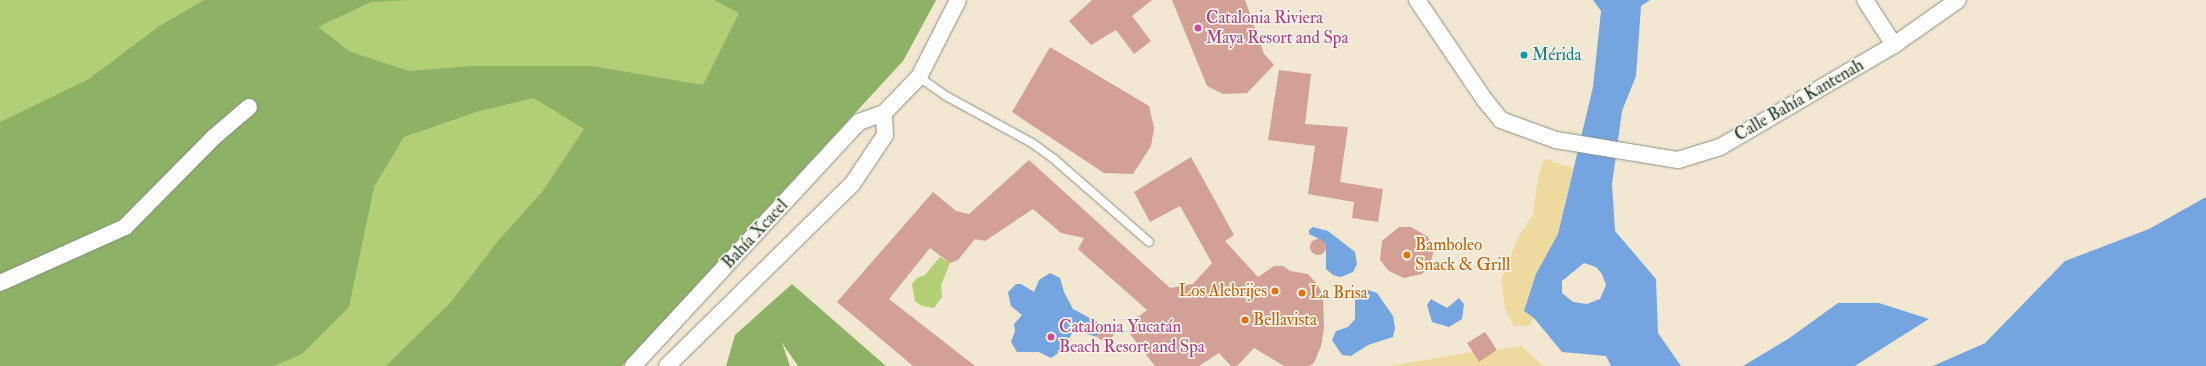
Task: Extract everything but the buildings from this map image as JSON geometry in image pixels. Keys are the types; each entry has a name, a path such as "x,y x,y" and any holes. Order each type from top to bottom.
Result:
{"street":[{"name":"Bahía Xcacel","path":"633,366 859,122 884,113 919,77 958,0"},
{"name":"Calle Bahía Kantenah","path":"1417,0 1484,99 1501,120 1556,140 1678,160 1720,147 1894,45 1958,0"},
{"path":"1865,0 1894,45"},
{"path":"0,283 126,227 214,138 249,107"},
{"name":"Bahía Xcacel","path":"667,366 853,183 885,135 884,113"}],"lane":[{"path":"919,77 946,96 1032,143 1054,159 1149,242"}],"green space":[{"path":"0,0 936,0 903,61 439,366 129,366 0,159"},
{"path":"204,0 409,0 371,2 318,27 351,52 409,71 473,66 592,66 703,85 739,13 714,0 936,0 903,61 622,366 386,366 451,302 498,241 542,192 584,129 534,98 476,112 404,137 374,187 349,307 302,354 274,366 0,366 0,122 89,79 158,27"},
{"path":"940,257 950,263 941,285 942,297 934,308 922,306 915,301 912,284 917,278 925,275"},
{"path":"792,284 886,366 798,366 782,343 790,366 726,366 735,335"}],"sand":[{"path":"1544,159 1573,168 1558,234 1536,274 1524,311 1534,318 1528,326 1514,326 1505,309 1501,281 1517,240 1533,214 1538,177"},
{"path":"1521,346 1544,366 1389,366 1472,352 1479,362 1497,350"}],"water":[{"path":"1593,0 1650,0 1641,6 1636,76 1622,111 1612,184 1615,231 1656,279 1658,333 1681,366 1611,366 1606,356 1562,352 1534,318 1524,311 1536,274 1558,234 1593,87 1601,11","holes":["1584,263 1596,267 1602,274 1606,285 1600,299 1587,304 1573,302 1562,293 1562,281"]},
{"path":"2206,197 2206,366 1933,366 1985,343 2065,261 2149,229"},
{"path":"1313,227 1328,231 1355,252 1357,264 1353,272 1341,277 1333,275 1326,269 1326,246 1321,240 1309,234 1309,230"},
{"path":"1050,273 1060,278 1064,292 1073,309 1101,324 1097,328 1097,337 1078,331 1072,333 1063,350 1051,358 1039,352 1017,352 1011,342 1015,331 1014,324 1022,315 1011,306 1008,292 1016,284 1021,284 1034,292 1039,280"},
{"path":"1368,290 1377,293 1393,316 1395,328 1393,337 1368,345 1351,356 1342,355 1332,340 1336,331 1348,327 1355,319 1355,300 1358,294"},
{"path":"1459,298 1464,304 1462,319 1449,327 1432,322 1427,305 1431,299 1447,308"},
{"path":"1838,303 1879,303 1929,319 1855,366 1743,366 1788,339"}],"pier":[{"path":"1929,319 1931,320 1855,366"},
{"path":"1983,342 1985,343 1931,366 1932,364"}],"place":[{"name":"Catalonia Riviera Maya Resort and Spa","path":"1198,28"},
{"name":"Mérida","path":"1524,55"},
{"name":"Bamboleo Snack & Grill","path":"1407,255"},
{"name":"Los Alebrijes","path":"1275,291"},
{"name":"La Brisa","path":"1302,293"},
{"name":"Bellavista","path":"1245,320"},
{"name":"Catalonia Yucatán Beach Resort and Spa","path":"1051,337"}]}
